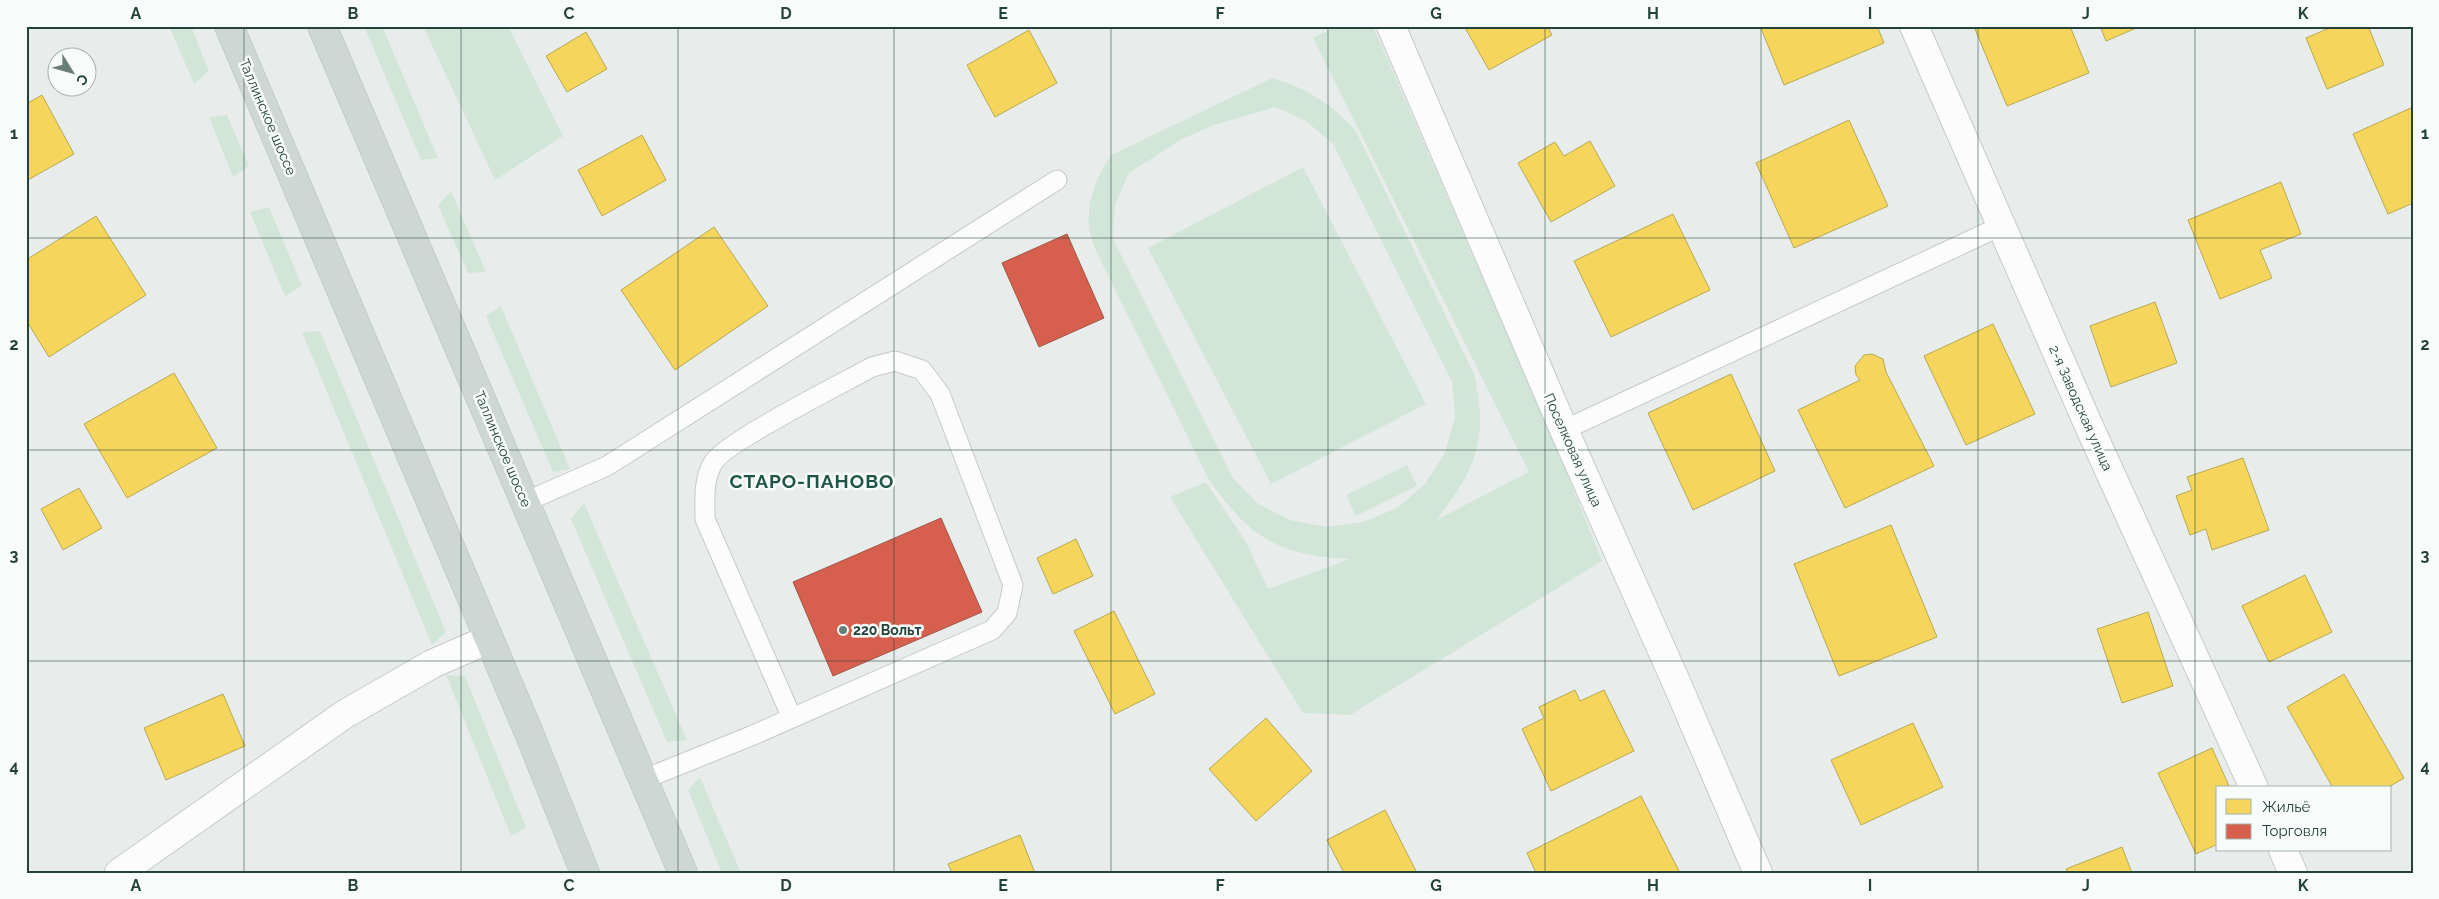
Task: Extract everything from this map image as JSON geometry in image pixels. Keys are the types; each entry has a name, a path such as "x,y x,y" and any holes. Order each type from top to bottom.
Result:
{"main road":[{"name":"Таллинское шоссе","path":"229,26 489,639 585,873"},
{"name":"Таллинское шоссе","path":"322,26 683,873"}],"street":[{"name":"Поселковая улица","path":"1391,26 1564,430 1677,684 1758,873"},
{"name":"2-я Заводская улица","path":"1914,26 2092,433 2253,786"},
{"path":"119,873 345,714 432,664 489,639"},
{"path":"2284,852 2293,873"}],"lane":[{"path":"525,502 607,466 1058,180"},
{"path":"1564,430 2001,226"},
{"path":"642,780 792,718 992,630 1007,613 1013,585 940,394 922,370 895,360 872,367 736,442 713,462 704,490 705,519 792,718"}],"green space":[{"path":"169,26 191,26 209,71 194,84"},
{"path":"364,26 382,26 438,158 421,160"},
{"path":"423,26 508,26 563,136 495,180"},
{"path":"1338,26 1373,26 1560,456 1602,561 1350,715 1303,713 1170,497 1206,482 1246,542 1268,589 1350,559 1304,554 1285,548 1253,530 1224,500 1209,480 1099,257 1092,241 1089,226 1092,194 1100,173 1111,155 1272,78 1308,92 1338,113 1356,131 1474,374 1480,417 1476,453 1461,485 1436,520 1529,472 1313,38","holes":["1275,107 1306,121 1333,144 1452,382 1455,417 1445,453 1425,484 1397,508 1363,522 1326,527 1290,520 1257,503 1233,478 1113,239 1115,204 1129,173 1182,139 1214,125"]},
{"path":"227,115 249,166 233,177 209,117"},
{"path":"1303,167 1426,404 1271,484 1148,248"},
{"path":"451,191 486,272 468,273 438,205"},
{"path":"269,207 302,286 285,296 250,212"},
{"path":"501,306 570,469 553,472 486,316"},
{"path":"320,331 446,632 432,645 302,332"},
{"path":"1407,465 1417,486 1356,516 1346,495"},
{"path":"584,503 687,740 667,742 571,519"},
{"path":"446,675 465,676 526,827 511,836"},
{"path":"700,777 741,873 722,873 688,790"}],"building: Жильё":[{"path":"1464,26 1547,26 1552,35 1489,70"},
{"path":"1760,26 1877,26 1884,43 1784,85"},
{"path":"1983,26 2070,26 2089,73 2007,106 1975,29"},
{"path":"2100,26 2141,26 2106,41"},
{"path":"2334,26 2368,26 2384,65 2327,89 2306,38"},
{"path":"1029,30 1057,83 995,117 967,65"},
{"path":"586,32 607,69 567,92 546,56"},
{"path":"42,95 74,154 26,181 26,104"},
{"path":"2413,107 2413,203 2388,214 2353,134"},
{"path":"1849,120 1888,206 1794,248 1756,163"},
{"path":"642,135 666,180 602,216 578,170"},
{"path":"1590,141 1615,186 1551,222 1518,163 1555,142 1564,156"},
{"path":"2281,182 2301,234 2260,250 2272,278 2220,299 2188,220"},
{"path":"1673,214 1710,290 1611,337 1574,261"},
{"path":"96,216 146,295 49,357 26,320 26,260"},
{"path":"714,227 768,306 675,370 621,290"},
{"path":"2155,302 2177,363 2111,387 2090,326"},
{"path":"1993,324 2035,414 1966,445 1924,356"},
{"path":"1872,354 1883,359 1886,372 1934,466 1845,508 1798,410 1860,380 1856,375 1855,366 1864,355"},
{"path":"174,373 217,448 127,498 84,424"},
{"path":"1731,374 1775,471 1693,510 1648,413"},
{"path":"2243,458 2269,530 2212,550 2206,529 2190,535 2176,496 2192,490 2187,477"},
{"path":"79,488 102,528 63,550 41,509"},
{"path":"1891,525 1937,637 1839,676 1794,564"},
{"path":"1076,539 1093,576 1053,594 1037,558"},
{"path":"2305,575 2332,632 2269,662 2242,606"},
{"path":"1114,611 1155,694 1115,714 1074,631"},
{"path":"2148,612 2173,686 2122,703 2097,629"},
{"path":"2344,674 2404,778 2390,786 2332,786 2287,707"},
{"path":"1575,690 1580,701 1604,690 1634,751 1551,791 1522,729 1544,718 1539,707"},
{"path":"223,694 245,746 166,780 144,728"},
{"path":"1266,718 1312,771 1256,821 1209,769"},
{"path":"1913,723 1943,787 1861,825 1831,760"},
{"path":"2212,748 2229,786 2216,786 2216,845 2196,854 2158,773"},
{"path":"1641,796 1680,873 1536,873 1527,853"},
{"path":"1385,810 1417,873 1344,873 1327,840"},
{"path":"1020,835 1035,873 952,873 948,864"},
{"path":"2122,847 2132,873 2068,873 2066,869"}],"building: Торговля":[{"path":"1067,234 1104,318 1039,347 1002,263"},
{"path":"941,518 982,612 833,676 793,582"}],"place":[{"name":"220 Вольт","path":"843,630"}],"district":[{"name":"СТАРО-ПАНОВО","path":"812,481"}]}
